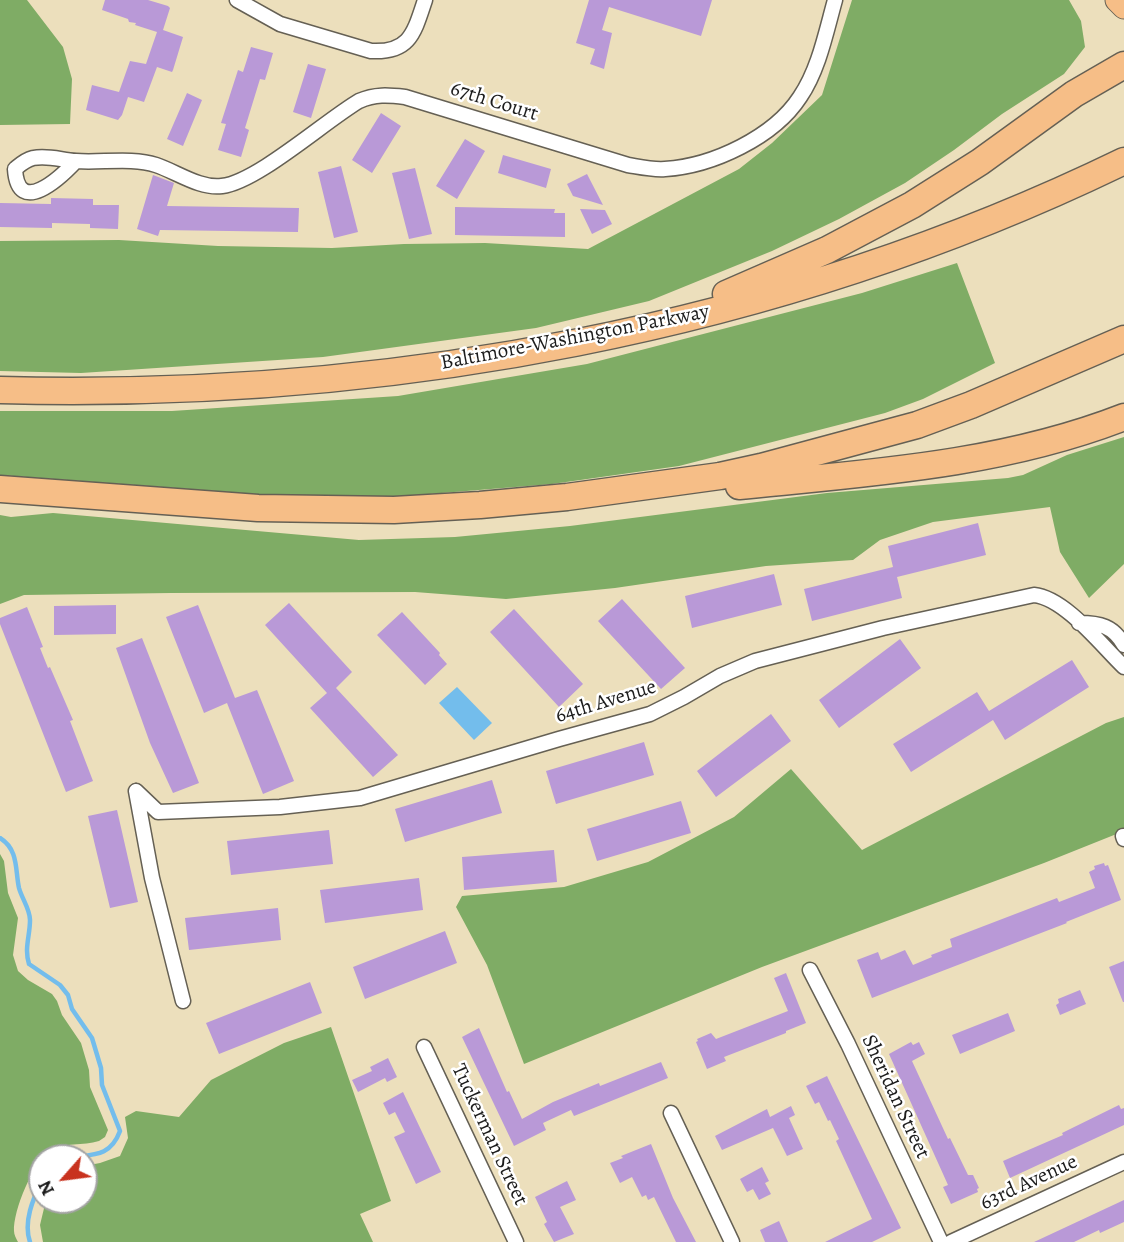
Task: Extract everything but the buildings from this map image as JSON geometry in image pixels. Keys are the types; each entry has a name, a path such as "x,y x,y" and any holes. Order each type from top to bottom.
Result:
{"highway":[{"path":"589,340 730,293 872,228 960,176 1074,94 1124,65"},
{"name":"Baltimore-Washington Parkway","path":"0,390 156,391 250,387 442,366 589,340 785,293 871,266 1007,214 1124,161"},
{"path":"0,489 258,508 394,509 480,506 566,497 720,476 879,435 971,405 1124,339"},
{"path":"566,497 697,491 944,463 999,454 1124,418"}],"main road":[{"path":"1117,0 1124,7"}],"street":[{"path":"237,0 280,23 371,51 386,52 403,46 411,37 425,0"},
{"name":"67th Court","path":"76,161 153,164 189,179 222,186 246,177 267,164 359,101 370,96 385,95 405,97 628,165 666,169 696,164 757,138 788,113 809,81 835,0"},
{"name":"64th Avenue","path":"183,1001 152,878 136,791 158,813 280,807 360,799 650,714 720,676 755,661 883,628 1034,595 1043,596 1059,605 1124,667"},
{"name":"64th Avenue","path":"1079,623 1101,623 1118,635 1124,645"},
{"name":"Sheridan Street","path":"810,970 848,1044 941,1242"},
{"name":"Tuckerman Street","path":"425,1047 516,1242"},
{"path":"671,1113 732,1242"},
{"name":"63rd Avenue","path":"951,1242 1124,1162"}],"green space":[{"path":"0,0 27,0 63,47 72,79 70,124 0,125"},
{"path":"852,0 1069,0 1081,21 1085,47 1064,74 905,183 772,251 649,301 536,328 323,357 81,373 0,371 0,241 119,240 218,246 332,248 485,243 588,249 739,169 772,143 822,95"},
{"path":"957,263 995,363 923,399 885,413 679,466 552,484 405,496 283,496 0,475 0,411 172,411 398,396 587,364 862,293"},
{"path":"1124,437 1124,564 1089,598 1060,552 1050,507 933,522 880,540 853,560 766,566 615,588 506,599 415,592 171,593 24,595 0,604 0,515 11,517 53,513 359,540 455,537 570,526 827,493 1008,478 1023,475 1067,455"},
{"path":"1124,717 1124,831 762,967 524,1064 487,965 456,907 462,896 564,887 648,862 734,817 791,769 862,850 1106,723"},
{"path":"0,854 4,861 8,893 18,918 13,955 18,971 52,994 81,1043 89,1070 90,1087 108,1130 105,1137 99,1141 78,1144 28,1144 28,1182 17,1212 14,1231 18,1242 0,1242"},
{"path":"331,1027 391,1201 360,1214 373,1242 43,1242 40,1225 43,1214 98,1214 98,1163 120,1156 128,1138 125,1117 136,1111 179,1117 211,1080 284,1043"}],"water":[{"path":"457,687 492,723 474,740 439,703"}],"waterway":[{"path":"0,838 13,854 19,888 30,916 27,947 29,964 60,985 68,995 72,1009 92,1038 101,1068 102,1085 120,1131 111,1146 98,1153"},
{"path":"29,1214 30,1242"}]}
